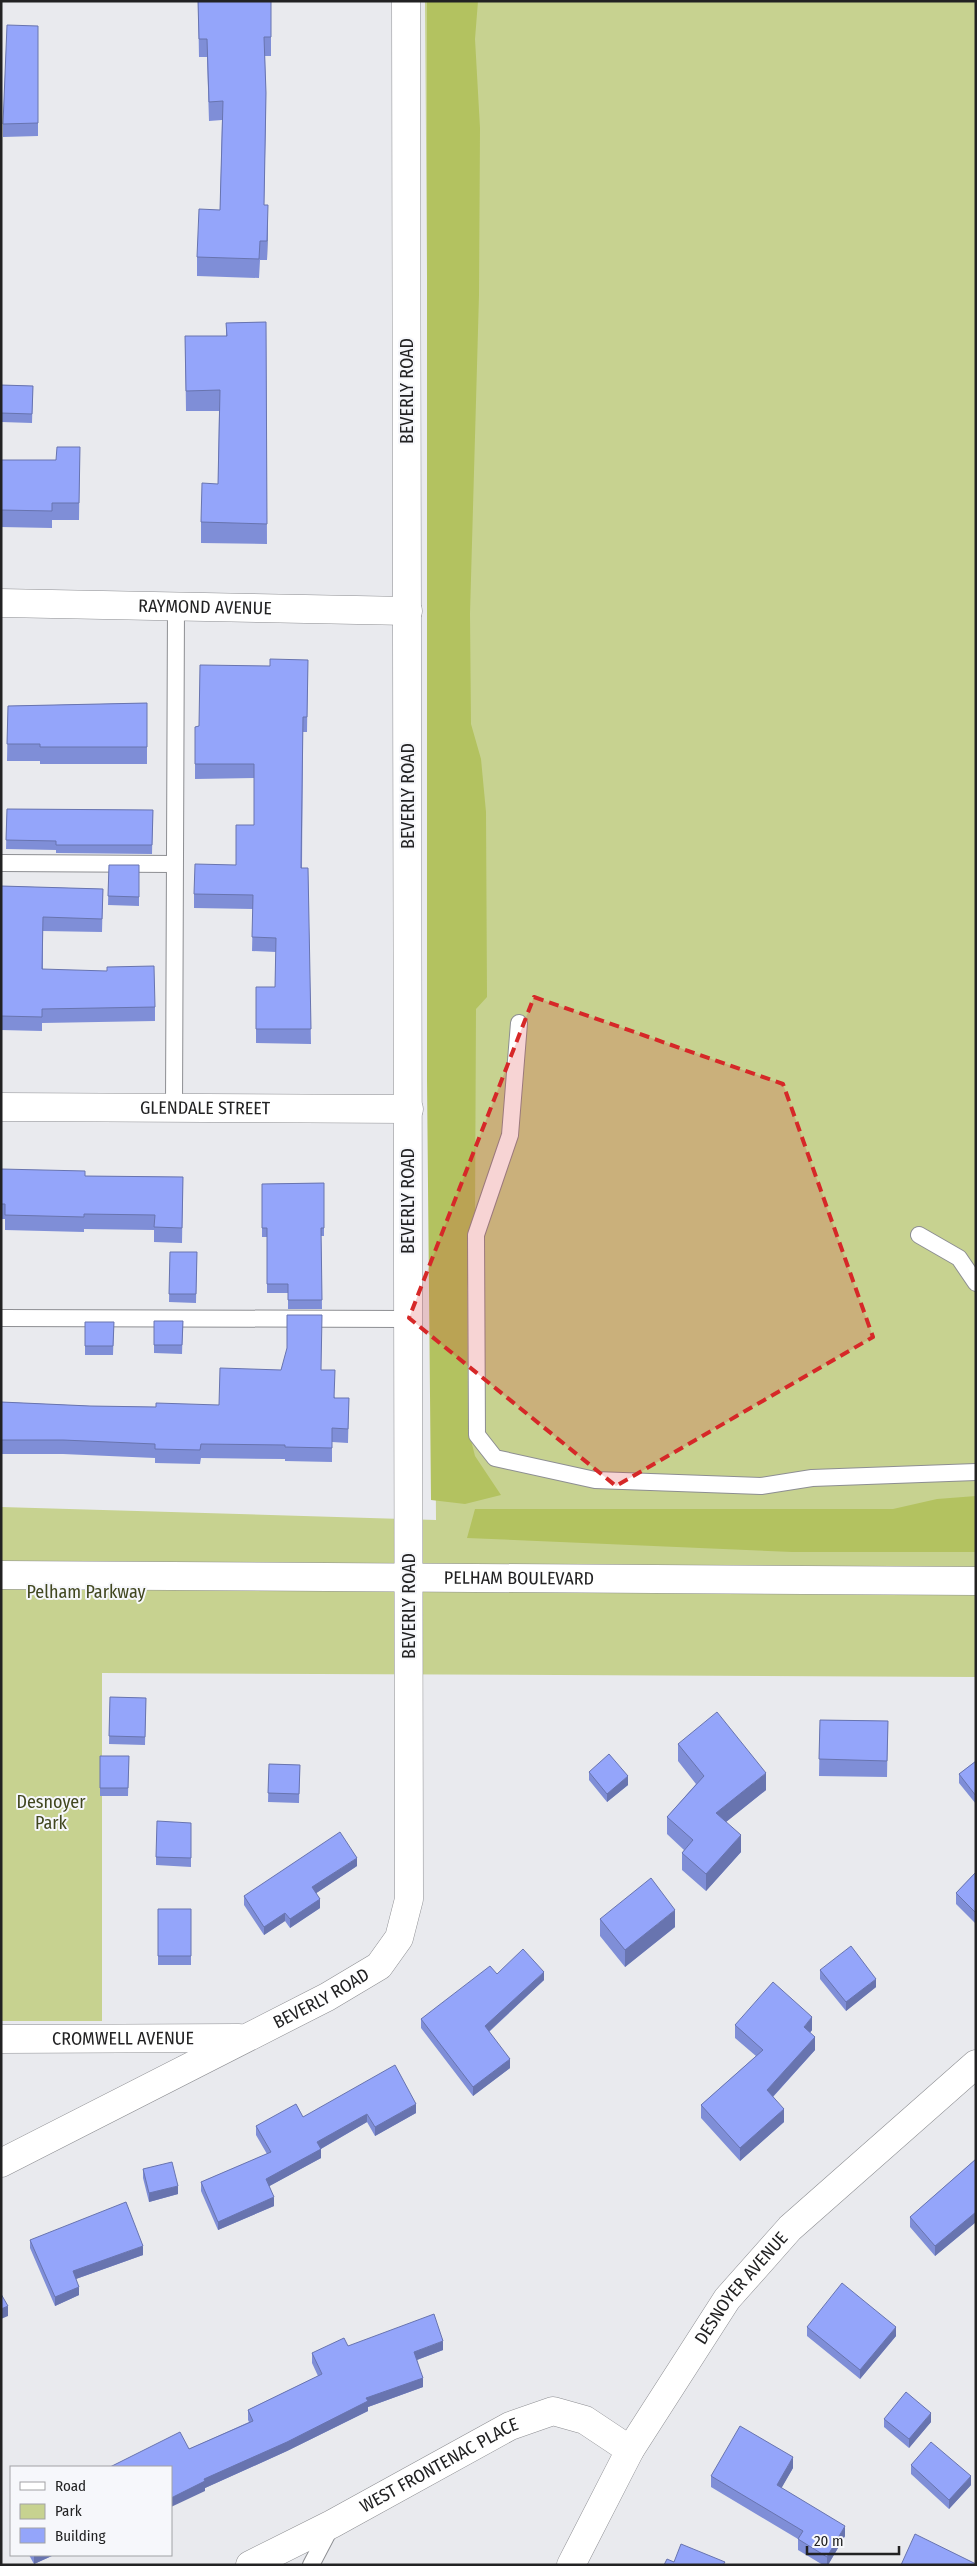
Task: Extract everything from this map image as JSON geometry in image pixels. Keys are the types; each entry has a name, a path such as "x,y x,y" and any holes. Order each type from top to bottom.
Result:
{"street":[{"name":"BEVERLY ROAD","path":"1,2163 327,1996 379,1966 399,1938 409,1899 406,1"},
{"name":"RAYMOND AVENUE","path":"1,603 408,610"},
{"name":"GLENDALE STREET","path":"1,1107 409,1109"},
{"name":"PELHAM BOULEVARD","path":"1,1575 976,1581"},
{"name":"CROMWELL AVENUE","path":"1,2039 245,2038"},
{"name":"DESNOYER AVENUE","path":"570,2565 630,2450 727,2299 790,2228 976,2064"},
{"name":"WEST FRONTENAC PLACE","path":"250,2565 332,2524 510,2426 553,2410 585,2420 630,2450"}],"lane":[{"path":"174,1108 176,606"},
{"path":"1,863 174,864"},
{"path":"519,1023 510,1135 476,1235 478,1435 494,1458 595,1480 761,1486 812,1478 976,1472"},
{"path":"920,1235 959,1258 976,1283"},
{"path":"1,1318 407,1319"},
{"path":"311,2565 332,2524"}],"highlighted area":[{"path":"534,997 783,1084 873,1337 616,1486 409,1318"}],"green space":[{"path":"425,1 976,1 976,1677 102,1673 102,2021 1,2021 1,1507 436,1520"},
{"path":"427,1 478,1 475,39 480,128 479,295 470,614 471,724 481,759 486,812 487,997 476,1009 475,1216 467,1289 468,1428 475,1456 501,1495 465,1504 431,1500 427,1080"},
{"path":"976,1496 976,1552 792,1552 467,1538 475,1509 893,1509 937,1499"}],"building":[{"path":"198,1 271,1 271,37 264,37 266,93 264,205 268,205 267,241 260,241 259,259 197,257 199,209 220,210 223,101 209,102 207,39 199,39"},
{"path":"7,25 38,26 38,123 3,124"},
{"path":"266,322 267,524 201,522 202,483 218,484 220,390 186,391 185,336 227,336 226,323"},
{"path":"1,385 33,386 32,414 1,413"},
{"path":"57,447 80,447 79,503 52,503 52,511 1,510 1,460 56,460"},
{"path":"270,659 308,660 307,717 303,717 301,868 308,868 311,1029 256,1029 256,987 275,987 276,938 252,937 253,895 194,894 195,864 236,865 236,825 254,825 254,764 195,764 195,727 199,726 200,665 270,666"},
{"path":"147,703 147,747 40,747 40,744 7,744 8,706"},
{"path":"7,809 153,810 152,845 56,845 56,841 6,840"},
{"path":"109,865 139,865 139,897 108,896"},
{"path":"1,886 103,889 102,919 43,917 42,969 107,971 107,967 154,966 155,1007 42,1009 42,1017 1,1016"},
{"path":"1,1169 85,1171 85,1176 183,1177 182,1228 154,1227 155,1215 84,1214 84,1217 5,1215 5,1204 1,1204"},
{"path":"324,1183 324,1228 321,1228 322,1300 288,1300 288,1284 267,1284 267,1228 262,1228 262,1184"},
{"path":"170,1252 197,1252 196,1294 169,1294"},
{"path":"287,1315 322,1315 321,1370 335,1370 334,1398 349,1398 348,1429 332,1428 332,1448 285,1447 285,1445 201,1444 200,1450 155,1449 155,1444 63,1440 1,1440 1,1402 156,1407 156,1403 219,1405 220,1368 281,1370 287,1348"},
{"path":"154,1321 183,1321 182,1345 154,1345"},
{"path":"85,1322 114,1322 113,1346 85,1346"},
{"path":"110,1697 146,1698 145,1737 109,1736"},
{"path":"717,1712 766,1773 716,1813 741,1835 706,1874 682,1853 693,1840 667,1817 704,1776 678,1744"},
{"path":"820,1720 888,1721 887,1761 819,1759"},
{"path":"609,1754 628,1776 607,1794 589,1772"},
{"path":"100,1756 129,1756 128,1788 100,1788"},
{"path":"976,1761 976,1796 959,1774"},
{"path":"269,1764 300,1765 299,1794 268,1793"},
{"path":"157,1821 191,1823 191,1858 156,1857"},
{"path":"340,1832 357,1858 312,1887 320,1899 290,1919 285,1913 264,1927 244,1896"},
{"path":"976,1872 976,1913 956,1893"},
{"path":"651,1878 675,1910 625,1950 600,1919"},
{"path":"158,1909 191,1909 191,1956 158,1956"},
{"path":"851,1946 876,1979 846,2002 820,1970"},
{"path":"523,1949 544,1972 485,2026 510,2059 473,2087 421,2019 490,1966 497,1974"},
{"path":"773,1982 812,2017 804,2027 815,2037 767,2090 784,2109 740,2148 701,2105 763,2050 735,2025"},
{"path":"395,2065 416,2104 375,2127 367,2114 317,2142 321,2149 266,2179 274,2197 218,2222 201,2182 271,2152 256,2126 296,2104 303,2117"},
{"path":"976,2159 976,2212 935,2246 910,2217"},
{"path":"172,2162 178,2186 149,2193 143,2169"},
{"path":"126,2202 143,2246 73,2271 79,2287 55,2297 30,2240"},
{"path":"842,2283 896,2327 860,2370 807,2327"},
{"path":"1,2294 8,2306 1,2309"},
{"path":"434,2314 443,2341 414,2352 423,2378 366,2398 368,2401 287,2442 204,2479 205,2481 172,2498 172,2466 112,2466 180,2432 189,2449 253,2421 248,2410 322,2374 312,2353 344,2338 348,2346"},
{"path":"906,2392 931,2413 909,2439 884,2419"},
{"path":"740,2426 793,2457 777,2485 845,2526 827,2557 798,2539 803,2531 711,2476"},
{"path":"931,2442 971,2476 949,2500 911,2465"},
{"path":"915,2534 976,2564 976,2565 901,2565"},
{"path":"681,2544 725,2562 723,2565 664,2565 667,2559 674,2562"}],"park label":[{"name":"Pelham Parkway","path":"86,1592"},
{"name":"Desnoyer Park","path":"51,1812"}]}
